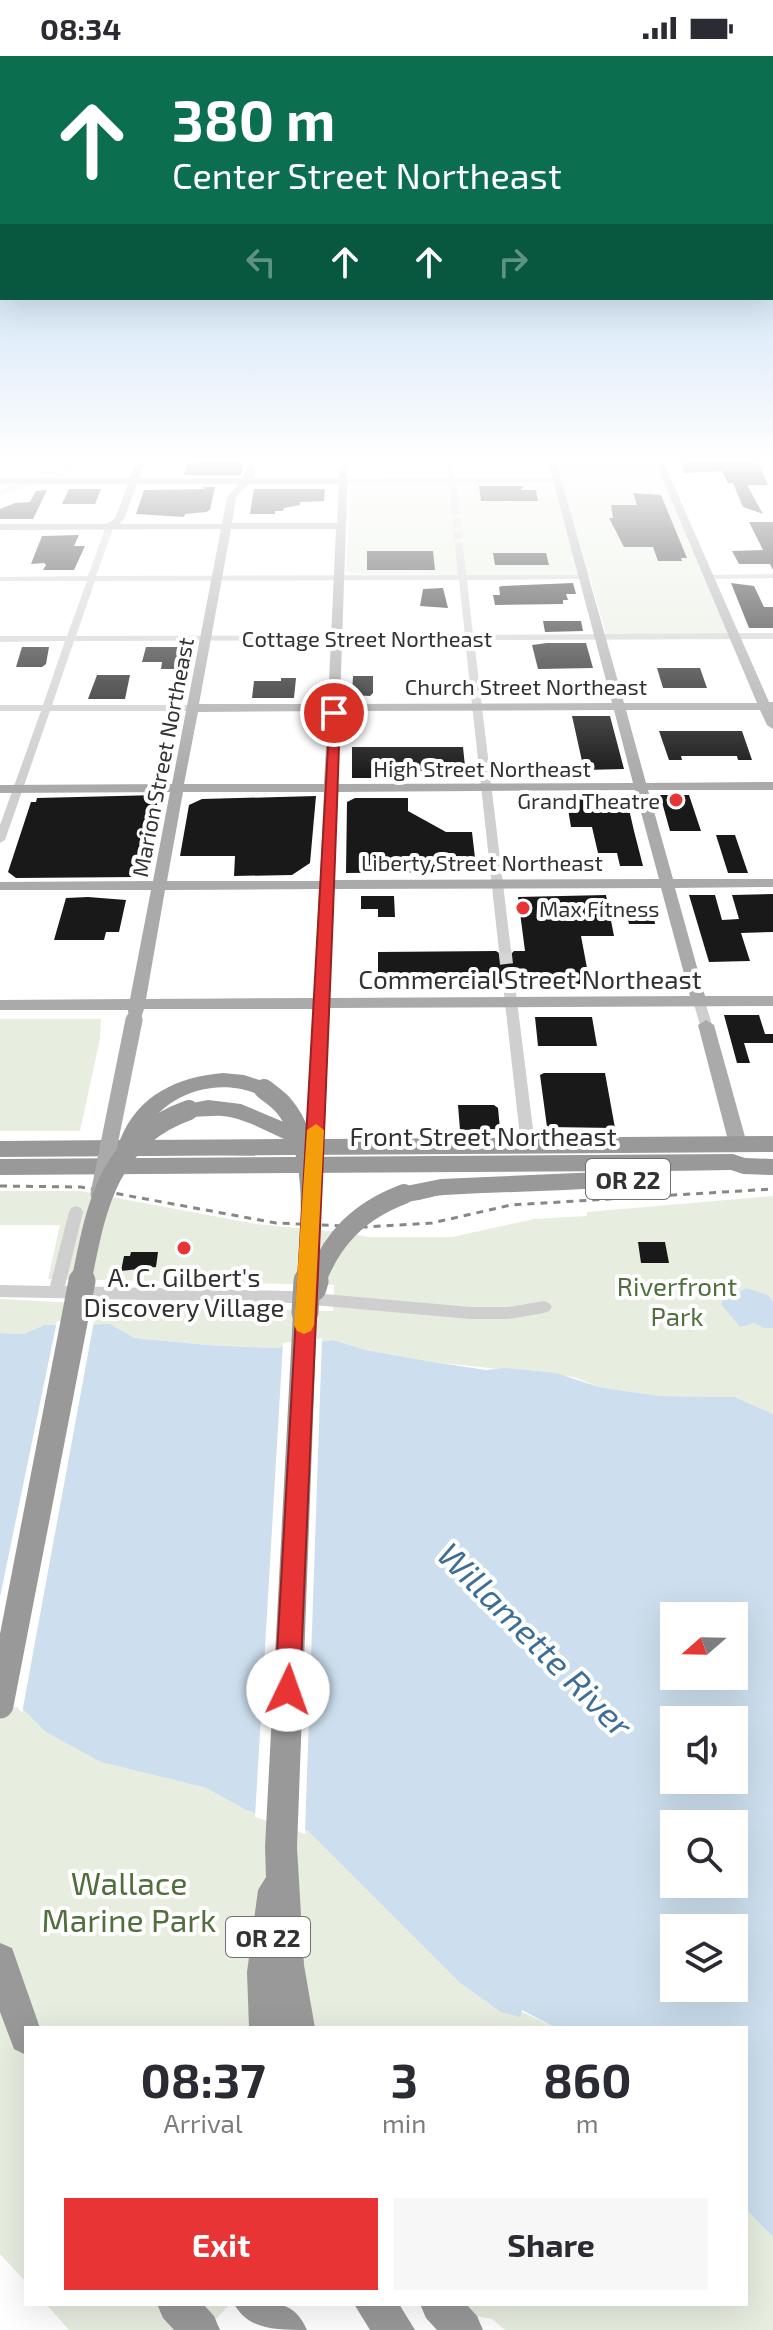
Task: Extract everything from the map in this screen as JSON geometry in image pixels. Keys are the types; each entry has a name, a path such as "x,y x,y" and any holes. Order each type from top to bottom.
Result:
{"highway":[{"path":"127,1149 133,1130 146,1112 180,1089 204,1082 230,1080 264,1089 286,1107 294,1121 312,1192 305,1312"},
{"name":"OR 22","path":"0,1705 86,1210 136,1138 160,1121 189,1110 217,1107 244,1111 321,1147"},
{"name":"Front Street Northeast","path":"0,1149 773,1144"},
{"name":"Front Street Northeast","path":"0,1167 733,1162 743,1166 773,1167"},
{"name":"OR 22","path":"267,2026 264,1972 281,1847 305,1312 318,1270 340,1232 375,1206 404,1194 441,1187 588,1183 735,1171 743,1166"},
{"name":"OR 22","path":"281,1847 287,1965 297,2026"},
{"path":"0,1960 24,2031"},
{"path":"179,2306 200,2330"},
{"path":"257,2306 287,2330"},
{"path":"376,2306 395,2330"},
{"path":"442,2306 463,2330"}],"main road":[{"name":"Marion Street Northeast","path":"86,1210 135,1012 220,567"},
{"path":"312,1192 318,1088 330,1003 328,885 339,567"},
{"path":"581,567 699,1001"},
{"path":"705,567 769,706 773,725"},
{"name":"Church Street Northeast","path":"194,708 769,706"},
{"name":"High Street Northeast","path":"0,789 773,786"},
{"path":"645,804 657,787"},
{"name":"Liberty Street Northeast","path":"0,886 773,883"},
{"name":"Commercial Street Northeast","path":"0,1005 135,1012 384,1003 510,993 773,1001"},
{"path":"706,1025 738,1144"}],"street":[{"path":"0,840 95,567"},
{"path":"462,567 505,951"},
{"path":"709,577 773,576"},
{"path":"0,579 584,577"},
{"name":"Cottage Street Northeast","path":"0,639 773,636"},
{"name":"Church Street Northeast","path":"0,708 194,708"},
{"path":"510,993 528,1145"},
{"path":"699,1001 706,1025"},
{"path":"56,1293 86,1210"},
{"path":"0,1291 291,1297 470,1313 509,1313 544,1307"}],"green space":[{"path":"346,567 701,567 729,634 606,634 589,575 354,574 346,571"},
{"path":"0,1019 101,1019 100,1039 80,1131 0,1131"},
{"name":"Riverfront Park","path":"0,1191 80,1191 256,1224 367,1237 452,1237 534,1219 587,1216 587,1212 773,1196 773,1414 735,1397 660,1396 599,1387 574,1377 433,1362 366,1350 333,1340 274,1348 208,1345 135,1338 110,1324 44,1325 24,1334 0,1333 0,1299 176,1308 333,1311 334,1285 48,1279 60,1225 0,1225"},
{"name":"Wallace Marine Park","path":"0,1702 18,1704 101,1762 206,1788 246,1810 308,1831 459,1982 552,2026 24,2026 24,2280 0,2254"},
{"path":"748,2211 773,2237 773,2330 505,2330 492,2319 421,2306 748,2306"},
{"path":"48,2306 228,2306 206,2330 69,2330"}],"water":[{"path":"746,1288 768,1295 773,1302 773,1328 754,1323 740,1327 721,1304 729,1289 737,1293"},
{"name":"Willamette River","path":"110,1324 135,1338 208,1345 274,1348 333,1340 366,1350 486,1370 505,1368 556,1373 599,1387 660,1396 735,1397 773,1414 773,2237 748,2211 748,2026 552,2026 522,2010 520,2017 501,2012 459,1982 308,1831 246,1810 206,1788 101,1762 46,1732 18,1704 0,1702 0,1333 24,1334 44,1325"}],"pier":[{"path":"57,1321 94,1321 22,1713 17,1707 0,1706 0,1597"},
{"path":"322,1338 305,1834 255,1817 283,1343"}],"building":[{"path":"45,567 75,567 74,570 43,570"},
{"path":"367,567 435,567 435,570 367,570"},
{"path":"573,583 576,594 566,594 568,600 563,600 563,604 495,605 493,595 500,595 499,587 502,586"},
{"path":"731,583 754,586 764,607 773,607 773,628 749,628"},
{"path":"443,588 448,608 420,606 423,589"},
{"path":"543,621 581,621 583,631 545,632"},
{"path":"586,643 593,668 538,669 532,645"},
{"path":"22,647 49,647 46,664 42,667 16,667"},
{"path":"146,647 184,647 179,669 161,669 162,662 142,662"},
{"path":"657,668 700,668 707,688 663,688"},
{"path":"97,675 130,675 125,699 88,699"},
{"path":"353,676 373,676 373,693 370,696 352,695"},
{"path":"281,678 296,678 294,698 252,698 254,681 281,681"},
{"path":"572,716 610,716 624,769 584,770"},
{"path":"659,731 742,731 752,760 738,760 737,756 681,756 682,760 669,760"},
{"path":"352,747 463,747 466,776 443,778 438,776 438,771 391,771 391,778 352,778"},
{"path":"159,795 144,870 137,877 16,878 8,872 31,802 36,802 37,798"},
{"path":"660,795 689,795 701,831 670,831"},
{"path":"316,796 310,863 292,875 234,876 235,856 180,856 189,805 202,799"},
{"path":"626,796 643,866 620,866 617,853 598,853 592,827 571,827 566,797"},
{"path":"355,798 408,798 408,811 446,832 472,832 476,867 467,872 456,865 456,872 346,873 347,802"},
{"path":"716,835 735,835 748,873 728,873"},
{"path":"773,894 773,932 741,933 750,961 709,962 689,895 715,895 722,920 739,919 732,895"},
{"path":"606,895 614,936 581,936 590,984 518,985 507,978 500,985 378,985 378,952 496,951 507,958 514,951 525,951 518,897"},
{"path":"361,896 394,896 395,917 378,917 378,909 361,909"},
{"path":"66,898 126,900 119,932 106,932 104,940 54,940"},
{"path":"624,904 652,904 655,924 629,924"},
{"path":"724,1015 759,1015 765,1034 773,1034 773,1043 744,1043 750,1063 737,1063"},
{"path":"535,1017 592,1017 597,1046 538,1046"},
{"path":"605,1073 615,1128 547,1127 540,1075"},
{"path":"458,1105 494,1105 498,1108 500,1129 460,1130"},
{"path":"638,1242 665,1242 669,1263 641,1263"},
{"path":"131,1252 158,1252 156,1267 121,1271 124,1256 130,1256"}],"tunnel":[{"path":"505,951 509,985"}],"railway":[{"path":"0,1186 81,1187 276,1223 366,1227 432,1223 511,1205 773,1189"}],"slow traffic":[{"path":"304,1325 316,1130"}],"place":[{"name":"Grand Theatre","path":"676,800"},
{"name":"Max Fitness","path":"523,908"},
{"name":"A. C. Gilbert's Discovery Village","path":"184,1248"}],"route":[{"path":"288,1690 305,1312 323,1016 334,713"}]}
